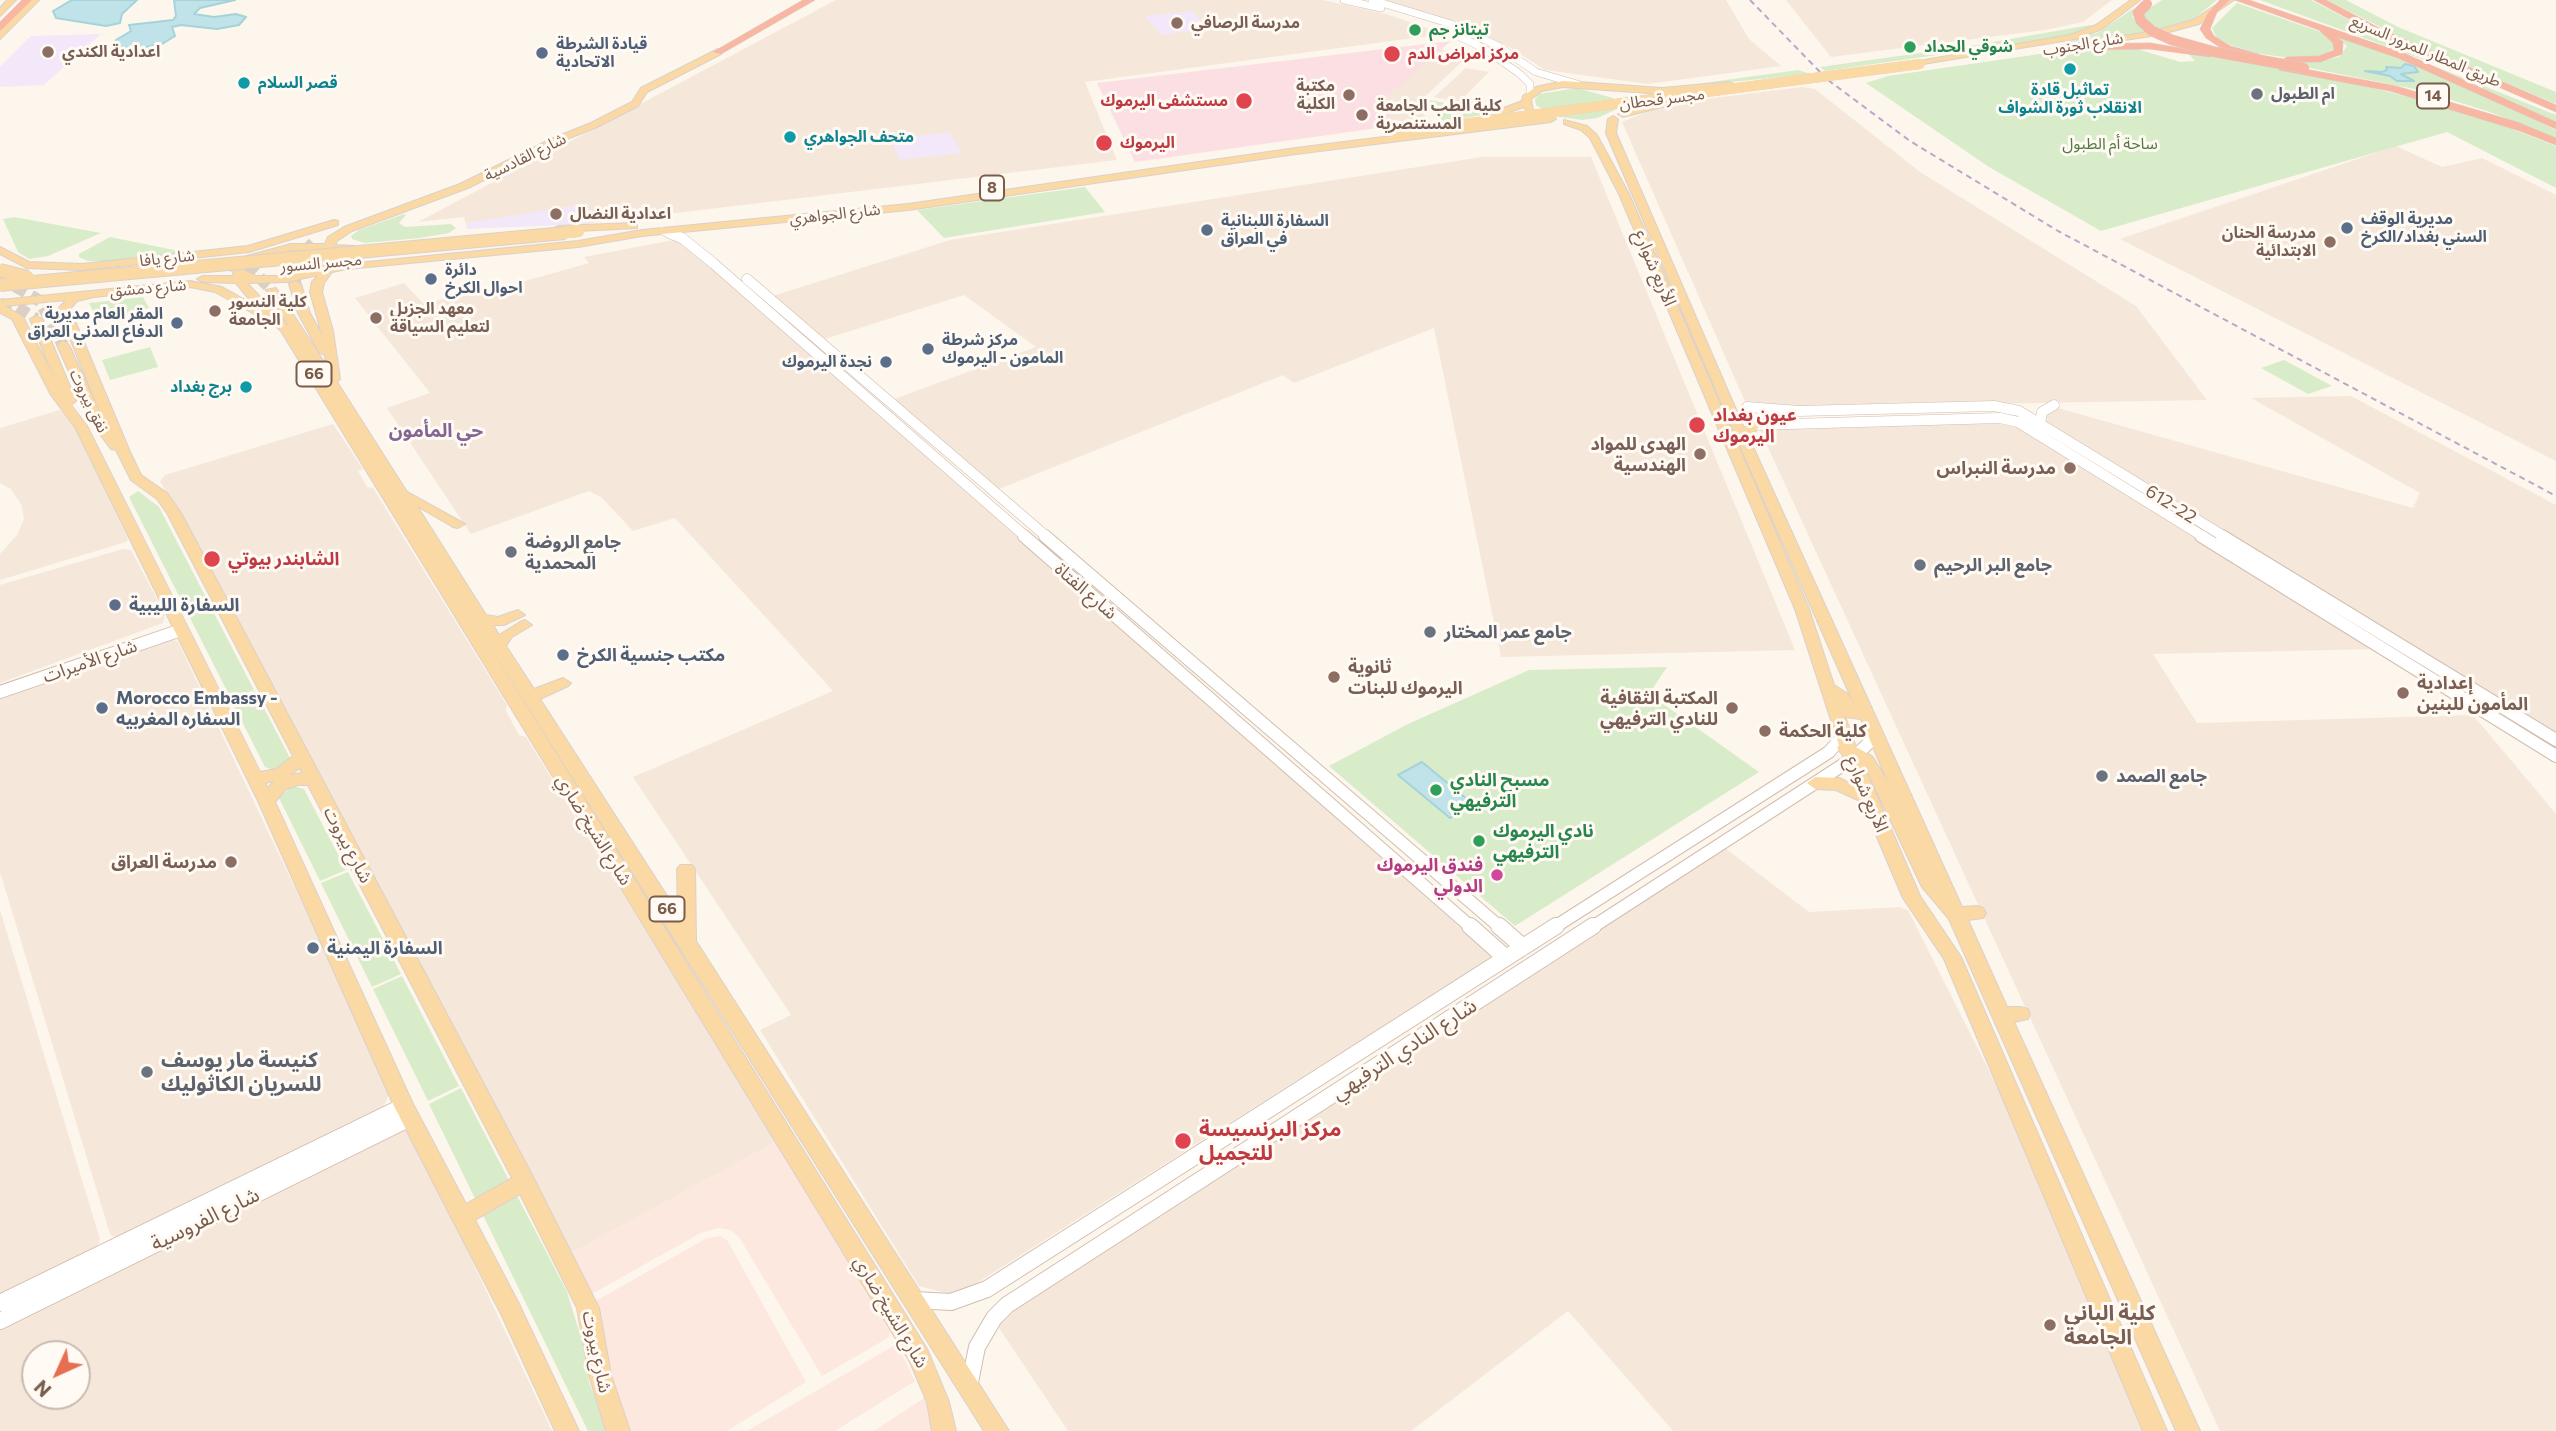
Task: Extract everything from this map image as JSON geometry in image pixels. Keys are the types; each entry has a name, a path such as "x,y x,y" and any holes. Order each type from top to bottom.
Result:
{"highway":[{"path":"2,24 19,0"},
{"path":"2,24 27,0"},
{"path":"718,52 810,0"},
{"name":"14","path":"2154,0 2141,9 2138,18 2145,26 2162,36 2207,50 2432,96 2556,142"},
{"path":"2227,0 2215,11 2205,29 2211,38 2227,48 2295,61 2332,56 2340,47 2335,37 2313,26 2239,0"},
{"name":"طريق المطار للمرور السريع","path":"2239,0 2443,70 2556,126"},
{"path":"2254,0 2556,111"},
{"path":"2319,0 2389,36 2556,111"},
{"name":"14","path":"2065,47 2136,45 2190,50 2392,88 2522,128"}],"main road":[{"path":"0,13 12,0"},
{"path":"0,36 34,0"},
{"name":"شارع الجنوب","path":"1963,56 2072,37 2099,27 2135,2"},
{"name":"شارع الجنوب","path":"1973,60 2154,33 2196,22 2215,11"},
{"name":"شارع القادسية","path":"323,246 335,236 373,219 464,186 635,104 644,90 718,52"},
{"path":"1589,86 1675,90 1963,56"},
{"name":"مجسر قحطان","path":"1350,140 1921,64 1963,56"},
{"path":"1621,109 1610,91 1578,84 1550,86 1541,111 1621,109 1973,60"},
{"name":"مجسر قحطان","path":"1921,64 1973,60"},
{"name":"الأربع شوارع","path":"1621,109 1611,133 1648,203 1704,331 1701,394 1802,609 1868,798 1912,898 1952,957 2152,1423"},
{"name":"8","path":"1350,140 1541,111"},
{"name":"8","path":"1350,140 1490,116 1541,111"},
{"name":"الأربع شوارع","path":"1541,111 1584,128 1594,137 1662,300 1749,431 1875,737 2184,1422"},
{"name":"شارع الجواهري","path":"268,285 327,268 578,244 638,230 927,197 1350,140"},
{"name":"شارع الجواهري","path":"278,249 373,247 579,227 662,231 908,207 1350,140"},
{"name":"شارع القادسية","path":"278,249 334,223 468,176 539,141 554,141"},
{"path":"317,288 327,268 339,256 323,246 351,222 505,166"},
{"path":"373,219 349,232 344,240 353,246 373,247"},
{"name":"شارع يافا","path":"0,250 27,265 74,268 249,249 334,223"},
{"name":"مجسر النسور","path":"0,281 76,278 638,230"},
{"name":"مجسر النسور","path":"2,299 578,235"},
{"path":"373,247 353,251 347,256 355,263 373,264"},
{"path":"0,281 212,264 278,249"},
{"path":"0,250 9,268 42,275"},
{"path":"239,274 244,262 260,254"},
{"name":"شارع دمشق","path":"0,281 176,263"},
{"path":"317,288 336,273 373,264"},
{"path":"0,270 26,277 76,278"},
{"path":"210,281 239,274 268,285"},
{"name":"شارع الشيخ ضاري","path":"239,274 249,293 285,329 919,1356 938,1402 944,1431"},
{"path":"2,299 184,281 234,283 249,293"},
{"name":"شارع دمشق","path":"2,299 96,293 159,282 210,281 285,329"},
{"path":"295,284 304,313 330,361"},
{"name":"شارع الشيخ ضاري","path":"268,285 337,388 997,1431"},
{"name":"شارع الشيخ ضاري","path":"317,288 319,310 327,331 330,361 337,388"},
{"path":"67,320 64,309 67,302 96,293"},
{"path":"2,299 23,328 57,395 81,426 266,801 407,1112 568,1431"},
{"path":"23,328 27,315 44,308 59,309 67,320"},
{"name":"نفق بيروت","path":"36,319 81,426"},
{"name":"شارع بيروت","path":"67,320 124,452 139,480 163,496 174,513 301,759 526,1181 588,1308 600,1375 618,1431"},
{"name":"نفق بيروت","path":"63,345 99,425 124,452"},
{"path":"1728,401 1746,407"},
{"path":"111,489 139,480"},
{"path":"402,491 458,524"},
{"path":"483,619 499,622 522,620"},
{"path":"1832,637 1840,619"},
{"path":"499,645 522,620"},
{"path":"531,696 563,683"},
{"path":"1829,689 1842,698 1852,713 1867,715"},
{"path":"1853,756 1925,878 1955,914 1977,913"},
{"path":"255,779 281,774 301,759"},
{"path":"266,801 281,785 297,779 313,779"},
{"path":"1815,783 1847,786 1868,798"},
{"path":"686,869 687,940"},
{"path":"2001,1015 2021,1014"},
{"path":"462,1217 526,1181"},
{"path":"969,1388 982,1431"},
{"path":"2152,1423 2184,1422"}],"street":[{"path":"1344,0 1440,27 1503,60 1526,79 1541,111"},
{"path":"1372,0 1451,24 1498,46 1536,72 1578,84"},
{"path":"1440,27 1451,24"},
{"name":"شارع الفتاة","path":"662,231 682,238 1501,954"},
{"name":"شارع الفتاة","path":"751,282 1519,943"},
{"path":"864,395 877,391"},
{"path":"2040,423 2042,412 2054,405"},
{"name":"612-22","path":"1746,407 1799,411 1994,406 2019,411 2556,740"},
{"path":"1937,407 1943,419"},
{"name":"612-22","path":"1749,431 1943,419 2000,418 2022,424 2556,755"},
{"path":"1040,550 1055,544"},
{"name":"شارع الأميرات","path":"0,685 179,627"},
{"name":"شارع الأميرات","path":"0,692 179,627"},
{"path":"2441,684 2454,678"},
{"name":"شارع النادي الترفيهي","path":"969,1388 977,1347 994,1318 1007,1305 1815,783 1875,737"},
{"name":"شارع النادي الترفيهي","path":"914,1300 951,1302 987,1289 1282,1101 1501,954 1853,756"},
{"path":"1362,832 1373,831 1379,824"},
{"path":"1282,1101 1294,1119"},
{"name":"شارع الفروسية","path":"0,1303 221,1203 407,1112"},
{"name":"شارع الفروسية","path":"0,1321 221,1203"}],"shaded area":[{"path":"836,0 1323,0 1386,14 1444,34 1085,82 1117,160 568,226 533,224 467,229 464,217 418,222"},
{"path":"1384,0 1726,0 1749,39 1781,66 1648,84 1545,70 1511,48 1471,30"},
{"path":"1786,0 2112,0 2083,22 2045,30 1831,57"},
{"name":"مدرسة الرصافي","path":"1192,11 1208,29 1161,35 1145,16"},
{"name":"اعدادية الكندي","path":"101,34 44,85 0,87 0,67 31,36"},
{"name":"مستشفى اليرموك","path":"1451,41 1379,104 1399,125 1135,162 1097,83"},
{"path":"1440,49 1469,55 1415,106 1429,120 1399,125 1379,104"},
{"path":"1466,68 1489,72 1459,102 1434,97"},
{"path":"1802,87 1815,89 1920,172 2136,306 2207,400 1761,408 1746,404 1622,122 1665,104"},
{"path":"949,132 962,153 899,160 891,139"},
{"path":"2396,146 2442,167 2482,158 2556,195 2556,461 2120,239"},
{"path":"1482,157 1591,157 1795,650 1501,657 1434,328 1294,383 1283,375 999,489 894,399 1036,347 964,295 825,339 773,296 950,240"},
{"name":"اعدادية النضال","path":"586,204 589,224 467,229 466,223"},
{"path":"679,239 1493,956 972,1286 949,1294 919,1286 760,1030 791,1015 633,777 833,691 675,518 633,531 601,497 589,491 471,534 387,408 430,393 355,298 404,283 424,304 485,288 493,290 589,263 584,257"},
{"path":"2351,396 2556,505 2556,735 2044,422 2044,415 2058,408 2413,508 2420,493 2251,398"},
{"path":"66,408 128,539 126,542 0,580 0,554 17,535 24,519 22,506 11,489 0,483 0,428"},
{"path":"2000,421 2012,423 2377,649 2153,654 2197,723 2473,715 2556,814 2556,1431 2220,1431 1760,430"},
{"path":"333,424 363,469 358,471 367,487 373,488 507,705 506,711 519,735 526,737 776,1142 570,1254 160,481 165,475"},
{"path":"123,549 131,550 165,614 163,623 0,683 0,585"},
{"path":"169,638 178,642 391,1090 383,1108 117,1239 110,1234 0,872 0,696"},
{"path":"1721,845 1809,912 1899,907 1908,910 2149,1388 2166,1431 1673,1431 1568,1311 1411,1431 1068,1431 997,1325 999,1317"},
{"path":"0,910 100,1239 98,1245 86,1255 0,1297"},
{"path":"397,1130 411,1131 552,1431 0,1431 0,1327"},
{"path":"776,1142 890,1332 888,1338 822,1376 739,1237 730,1230 718,1228 701,1233 590,1295 570,1254"},
{"path":"720,1236 727,1240 806,1382 727,1431 629,1431 611,1380 592,1303 707,1238"},
{"path":"897,1344 915,1381 835,1431 747,1431"},
{"path":"927,1396 934,1431 874,1431"}],"green space":[{"path":"2162,0 2217,0 2191,21 2157,31 2146,22 2143,12"},
{"path":"2260,0 2311,0 2370,31 2479,80"},
{"path":"2327,0 2346,0 2398,27 2556,92 2556,104 2406,40"},
{"path":"2237,3 2321,32 2332,39 2335,48 2318,57 2291,58 2261,54 2227,44 2217,38 2212,28"},
{"path":"2134,8 2132,17 2148,32 2063,43 2099,32"},
{"path":"2094,26 2063,37 1958,54 1953,49"},
{"path":"2330,31 2463,84 2556,130 2556,138 2490,112 2419,90 2285,63 2339,57 2347,46"},
{"path":"2377,45 2556,115 2556,124 2477,86"},
{"name":"ساحة أم الطبول","path":"2134,48 2180,62 2195,61 2188,53 2334,78 2471,113 2556,146 2556,188 2447,132 2101,231 1989,167 1866,83 1888,76 2074,49"},
{"path":"1935,51 1944,54 1825,71 1820,67"},
{"path":"1798,70 1811,74 1662,89 1675,87"},
{"path":"1577,88 1613,98 1617,104 1615,110 1597,118 1582,120 1553,116 1536,105 1535,99 1539,94"},
{"path":"1431,100 1490,114 1443,121 1424,105"},
{"path":"1085,187 1105,212 944,238 917,210"},
{"path":"406,215 399,223 405,227 451,224 456,228 449,233 420,238 365,243 352,239 351,236 359,230"},
{"path":"14,217 101,233 48,256 29,259 18,252 3,219"},
{"path":"110,237 184,252 113,261 88,261 79,257 79,254"},
{"path":"143,297 149,308 98,322 89,303"},
{"path":"150,347 158,367 110,380 102,360"},
{"path":"2284,360 2332,386 2308,394 2261,368"},
{"path":"138,491 159,507 254,690 231,699 129,497"},
{"name":"نادي اليرموك الترفيهي","path":"1667,667 1649,694 1759,772 1515,926 1329,766 1408,724 1529,670"},
{"path":"255,691 290,758 289,763 274,770 265,767 231,700"},
{"path":"292,786 304,789 346,870 320,881 279,798"},
{"path":"348,872 401,974 372,987 321,883"},
{"path":"402,976 459,1086 428,1101 373,989"},
{"path":"461,1088 567,1292 583,1344 589,1382 608,1431 588,1431 429,1104"}],"water":[{"path":"72,0 137,0 122,14 120,23 106,26 56,18 53,11"},
{"path":"174,0 235,0 200,8 194,14 214,17 236,14 246,17 239,25 217,29 181,25 172,27 175,36 162,44 141,48 118,47 116,40 131,31 129,25 173,20 176,16"},
{"path":"2405,64 2414,66 2418,72 2401,74 2414,81 2397,81 2390,76 2365,71 2382,72 2387,70 2386,67 2401,68"},
{"name":"مسبح النادي الترفيهي","path":"1422,762 1474,805 1450,818 1398,775"}],"tunnel":[{"path":"295,284 296,261 314,242"},
{"path":"227,264 254,272 272,290"},
{"path":"0,277 40,301 63,345"},
{"path":"0,304 17,307 36,319"}],"railway":[{"path":"1750,0 1822,74"},
{"path":"1828,80 1910,141 2058,231 2556,496"}],"place":[{"name":"مدرسة الرصافي","path":"1177,23"},
{"name":"تيتانز جم","path":"1415,30"},
{"name":"شوقي الحداد","path":"1910,47"},
{"name":"اعدادية الكندي","path":"48,52"},
{"name":"قيادة الشرطة الاتحادية","path":"542,53"},
{"name":"مركز امراض الدم","path":"1392,54"},
{"name":"تماثيل قادة الانقلاب ثورة الشواف","path":"2070,69"},
{"name":"قصر السلام","path":"244,83"},
{"name":"ام الطبول","path":"2257,94"},
{"name":"مكتبة الكلية","path":"1349,95"},
{"name":"مستشفى اليرموك","path":"1244,101"},
{"name":"كلية الطب الجامعة المستنصرية","path":"1362,115"},
{"name":"متحف الجواهري","path":"790,137"},
{"name":"اليرموك","path":"1104,143"},
{"name":"اعدادية النضال","path":"556,214"},
{"name":"مديرية الوقف السني بغداد/الكرخ","path":"2347,228"},
{"name":"السفارة اللبنانية في العراق","path":"1207,230"},
{"name":"مدرسة الحنان الابتدائية","path":"2330,242"},
{"name":"دائرة احوال الكرخ","path":"431,279"},
{"name":"كلية النسور الجامعة","path":"215,311"},
{"name":"معهد الجزيل لتعليم السياقة","path":"376,318"},
{"name":"المقر العام مديرية الدفاع المدني العراق","path":"177,323"},
{"name":"مركز شرطة المامون - اليرموك","path":"928,349"},
{"name":"نجدة اليرموك","path":"886,362"},
{"name":"برج بغداد","path":"246,387"},
{"name":"عيون بغداد اليرموك","path":"1697,425"},
{"name":"الهدى للمواد الهندسية","path":"1700,454"},
{"name":"مدرسة النبراس","path":"2070,468"},
{"name":"جامع الروضة المحمدية","path":"511,552"},
{"name":"الشابندر بيوتي","path":"212,559"},
{"name":"جامع البر الرحيم","path":"1920,565"},
{"name":"السفارة الليبية","path":"115,605"},
{"name":"جامع عمر المختار","path":"1430,632"},
{"name":"مكتب جنسية الكرخ","path":"563,655"},
{"name":"ثانوية اليرموك للبنات","path":"1334,677"},
{"name":"إعدادية المأمون للبنين","path":"2403,693"},
{"name":"Morocco Embassy - السفاره المغربيه","path":"102,708"},
{"name":"المكتبة الثقافية للنادي الترفيهي","path":"1732,708"},
{"name":"كلية الحكمة","path":"1765,731"},
{"name":"جامع الصمد","path":"2102,776"},
{"name":"مسبح النادي الترفيهي","path":"1436,790"},
{"name":"نادي اليرموك الترفيهي","path":"1479,841"},
{"name":"مدرسة العراق","path":"231,862"},
{"name":"فندق اليرموك الدولي","path":"1497,875"},
{"name":"السفارة اليمنية","path":"313,948"},
{"name":"كنيسة مار يوسف للسريان الكاثوليك","path":"147,1072"},
{"name":"مركز البرنسيسة للتجميل","path":"1183,1141"},
{"name":"كلية الباني الجامعة","path":"2050,1325"}],"district":[{"name":"حي المأمون","path":"436,431"}]}
